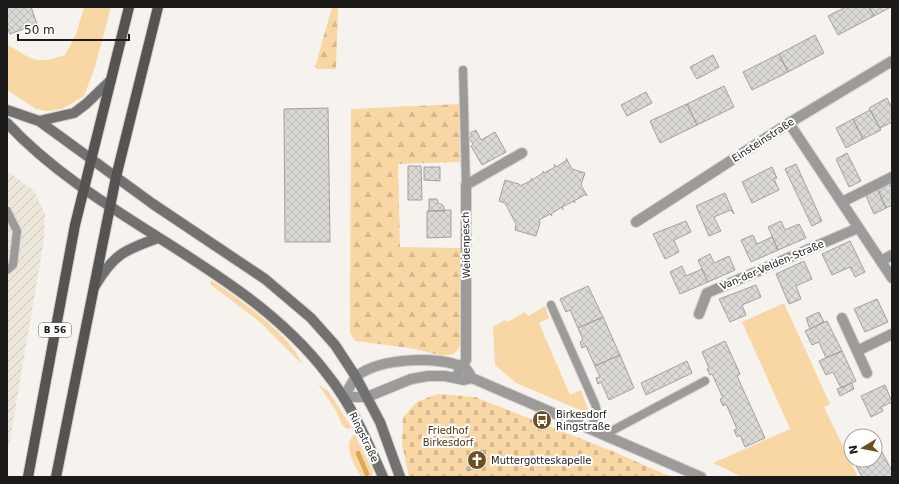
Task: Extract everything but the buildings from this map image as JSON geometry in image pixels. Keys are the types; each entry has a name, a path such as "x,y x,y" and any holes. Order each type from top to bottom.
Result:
{"main road":[{"name":"B 56","path":"28,477 46,375 83,190 129,7"},
{"name":"B 56","path":"56,477 109,207 158,7"},
{"path":"7,110 40,121 74,113 86,104 111,80"},
{"name":"Ringstraße","path":"40,121 116,177 252,270 294,302 335,345 356,377 380,422 400,477"},
{"name":"Ringstraße","path":"7,123 22,138 83,190 203,267 269,315 310,353 344,397 362,428 383,477"},
{"path":"93,289 106,267 117,256 128,249 158,238"}],"street":[{"name":"Einsteinstraße","path":"636,222 789,123 892,61"},
{"path":"789,123 892,278"},
{"path":"466,185 522,153"},
{"path":"842,202 892,177"},
{"name":"Weidenpesch","path":"455,378 466,360 466,185"},
{"name":"Van-der-Velden-Straße","path":"699,314 707,293 858,228"},
{"path":"881,261 892,255"},
{"path":"842,318 867,373"},
{"path":"857,350 892,334"},
{"path":"344,397 356,377 383,364 396,362 434,361 461,367 466,369 472,378 701,477"},
{"path":"344,397 366,397 411,379 428,376 464,380 472,378"}],"lane":[{"path":"463,70 466,185"},
{"path":"7,211 17,231 13,265 7,270"},
{"path":"551,305 595,404 597,411 591,429"},
{"path":"604,435 705,380"}],"shaded area":[{"path":"7,171 34,191 45,214 44,240 7,458"}],"green space":[{"path":"84,7 111,7 95,67 84,96 62,109 46,111 36,109 7,90 7,44 34,59 47,60 65,55 76,34"},
{"path":"332,7 338,7 336,69 317,69 315,67"},
{"path":"459,104 460,162 398,164 400,247 460,248 461,345 454,354 443,356 410,348 355,341 350,333 351,109"},
{"path":"211,280 249,307 276,329 296,353 303,365 260,322 210,284"},
{"path":"784,303 830,404 824,407 843,446 843,468 854,468 858,477 742,477 713,463 790,429 742,322"},
{"path":"545,306 549,318 539,323 570,395 581,390 588,409 587,413 516,383 495,365 493,327 505,320 507,322 525,312 528,316"},
{"path":"318,384 329,392 352,428 347,429 343,426 335,409"},
{"name":"Friedhof Birkesdorf","path":"437,394 475,397 617,453 671,477 409,477 402,444 403,417 417,402"},
{"path":"355,435 373,471 372,477 361,477 353,462 349,447 352,436"}],"waterway":[{"path":"358,453 367,474"}],"place":[{"name":"Birkesdorf Ringstraße","path":"542,420"},
{"name":"Muttergotteskapelle","path":"477,460"}]}
